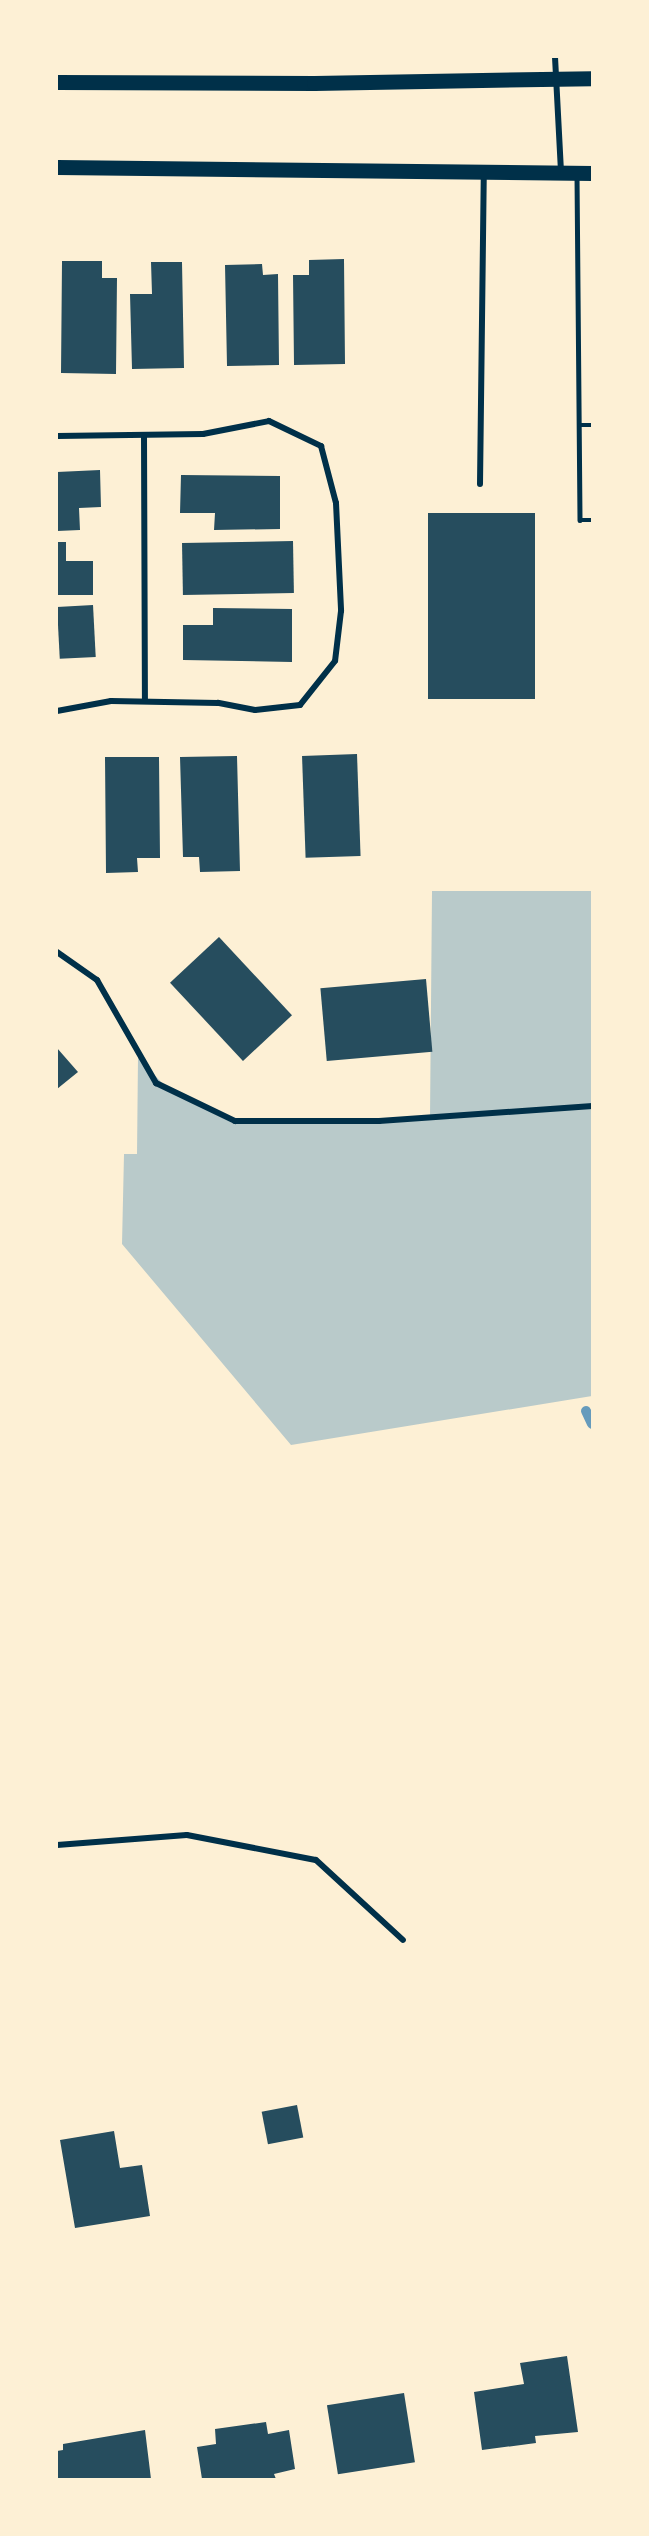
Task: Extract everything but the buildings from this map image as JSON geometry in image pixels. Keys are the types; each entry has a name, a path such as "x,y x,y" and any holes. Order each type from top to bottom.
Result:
{"main road":[{"path":"57,82 592,78"},
{"path":"57,167 585,173"}],"street":[{"path":"555,57 561,173"},
{"path":"480,484 484,171"},
{"path":"57,436 203,434 268,421 321,446 336,503 341,611 335,661 300,705 255,710 218,703 111,701 57,711"},
{"path":"144,435 145,701"},
{"path":"57,952 97,980 156,1083 235,1121 379,1121 592,1106"},
{"path":"57,1845 187,1834 316,1860 403,1940"}],"lane":[{"path":"585,173 579,425 580,520 592,520"},
{"path":"579,425 592,425"}],"shaded area":[{"path":"432,891 592,891 592,1396 291,1445 122,1244 124,1154 137,1154 138,1057 163,1084 232,1118 250,1121 407,1121 430,1117"}],"waterway":[{"path":"586,1411 592,1424"}]}
